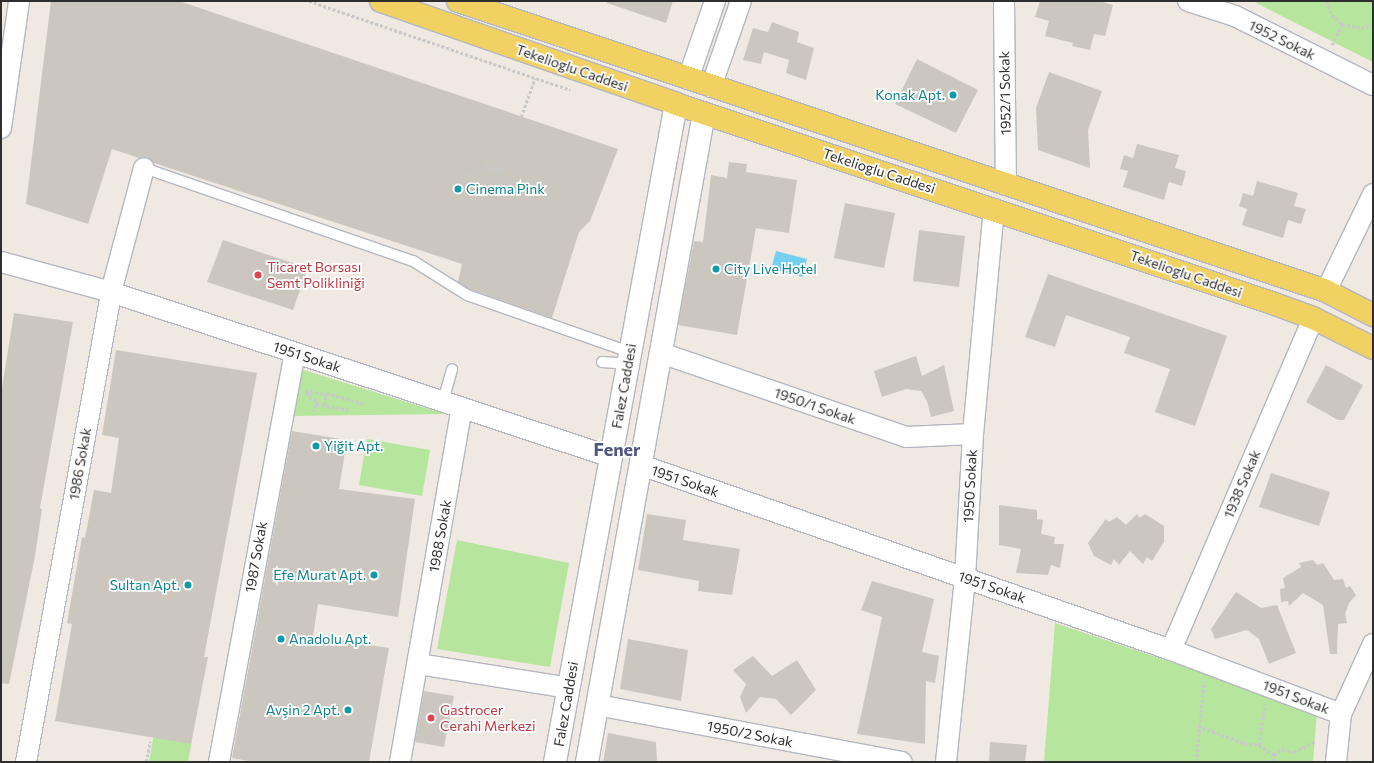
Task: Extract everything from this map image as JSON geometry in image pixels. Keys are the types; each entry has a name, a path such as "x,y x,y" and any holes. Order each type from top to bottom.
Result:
{"main road":[{"name":"Tekelioglu Caddesi","path":"381,1 676,104 994,209 1314,318 1373,348"},
{"name":"Tekelioglu Caddesi","path":"458,1 711,87 1326,291 1373,316"}],"street":[{"path":"1,128 19,1"},
{"path":"688,79 715,1"},
{"path":"711,87 741,1"},
{"name":"1952/1 Sokak","path":"1004,1 1006,185"},
{"name":"1952 Sokak","path":"1188,1 1237,9 1373,85"},
{"name":"Falez Caddesi","path":"556,762 676,104"},
{"path":"587,762 704,113"},
{"name":"1986 Sokak","path":"26,762 111,292 144,168"},
{"path":"1326,291 1373,194"},
{"name":"1950 Sokak","path":"946,762 965,578 973,434 994,209"},
{"name":"1951 Sokak","path":"1,262 111,292 611,457"},
{"name":"1938 Sokak","path":"1171,650 1314,318"},
{"name":"1987 Sokak","path":"219,762 295,353"},
{"name":"1950/1 Sokak","path":"661,353 906,437 973,434"},
{"name":"1988 Sokak","path":"400,762 462,408"},
{"path":"611,457 640,465"},
{"name":"1951 Sokak","path":"640,465 1171,650 1341,714"},
{"path":"1336,762 1341,714 1373,644"},
{"path":"418,664 569,688"},
{"name":"1950/2 Sokak","path":"597,705 902,762"}],"lane":[{"path":"144,168 413,261 467,295 629,358"},
{"path":"602,362 629,358"},
{"path":"443,402 452,369"}],"path":[{"path":"309,1 530,77"},
{"path":"1327,1 1332,16 1342,24 1361,28 1373,25"},
{"path":"1331,46 1342,24"},
{"path":"521,117 535,78"},
{"path":"485,166 503,171"},
{"path":"461,178 475,171"},
{"path":"301,389 326,395 327,393 363,403"},
{"path":"306,390 305,393 311,394 309,398 317,400 314,412"},
{"path":"324,405 326,395"},
{"path":"316,404 349,410"},
{"path":"1196,762 1198,726 1206,673"},
{"path":"1259,745 1265,702"},
{"path":"1198,726 1244,743 1259,745 1274,755"},
{"path":"146,762 150,741"},
{"path":"1273,762 1274,755 1282,749 1294,752 1315,741"}],"green space":[{"path":"1257,1 1373,1 1373,62 1256,3"},
{"path":"301,369 310,372 445,414 292,416"},
{"path":"367,439 430,450 422,496 359,485"},
{"path":"457,540 569,563 550,667 437,649"},
{"path":"1055,623 1317,711 1313,762 1044,762"},
{"path":"154,734 192,741 188,762 149,762"}],"water":[{"path":"776,251 807,259 803,277 771,269"}],"building":[{"path":"51,1 179,1 618,149 590,221 579,232 552,318 469,289 458,282 462,264 154,163 147,157 139,158 112,149 88,224 26,204"},
{"path":"607,1 673,1 666,23 607,3"},
{"path":"1040,1 1099,1 1113,5 1105,36 1094,34 1090,50 1072,46 1073,43 1045,36 1049,21 1035,17"},
{"path":"772,22 799,32 797,42 814,48 806,80 786,73 789,60 764,52 761,64 743,60 753,28 768,32"},
{"name":"Konak Apt.","path":"917,59 978,90 956,133 895,104"},
{"path":"1049,72 1102,91 1088,130 1090,168 1038,150 1036,108"},
{"path":"1137,144 1179,155 1175,168 1186,171 1182,186 1169,182 1164,200 1123,187 1128,171 1120,169 1124,155 1133,158"},
{"path":"729,162 747,164 746,172 797,180 789,233 756,228 737,335 678,325 694,241 703,242 711,175 727,178"},
{"path":"1257,181 1298,193 1294,206 1306,209 1301,224 1288,220 1283,238 1242,225 1247,209 1239,206 1243,193 1253,196"},
{"path":"845,203 895,213 884,268 834,258"},
{"path":"919,230 965,236 959,287 913,281"},
{"name":"Ticaret Borsası Semt Polikliniği","path":"223,240 308,268 293,310 207,282"},
{"path":"1048,274 1227,336 1195,426 1155,412 1170,369 1124,353 1130,337 1066,315 1055,347 1025,337"},
{"path":"14,313 73,322 40,508 42,509 35,556 9,684 1,683 1,394"},
{"path":"116,350 257,373 204,657 208,657 191,744 55,721 72,624 67,623 82,537 85,538 94,490 111,493 119,438 102,435"},
{"path":"916,356 922,376 944,365 954,411 931,417 927,401 921,391 906,389 882,397 874,371"},
{"path":"1326,365 1363,385 1344,420 1338,420 1306,402"},
{"path":"292,431 347,440 339,489 415,499 398,617 318,604 313,636 389,648 369,762 254,762 232,758"},
{"path":"1271,473 1330,492 1319,526 1259,507"},
{"path":"999,505 1037,510 1037,519 1043,520 1041,534 1055,537 1054,544 1064,544 1060,568 1051,565 1048,575 1016,573 1021,549 999,545"},
{"path":"647,514 686,520 683,540 740,549 732,595 698,591 699,581 638,570"},
{"path":"1137,514 1140,518 1145,514 1164,526 1164,542 1152,561 1147,557 1143,564 1130,551 1119,565 1114,559 1111,565 1094,556 1088,543 1106,519 1109,522 1117,517 1126,525"},
{"path":"1313,560 1317,565 1323,563 1334,580 1343,579 1346,588 1350,586 1356,595 1349,603 1345,614 1347,623 1338,624 1337,654 1330,654 1323,605 1303,593 1289,606 1288,601 1281,602 1280,589 1285,588 1283,578 1301,567 1299,563"},
{"path":"872,581 934,599 922,652 939,656 935,683 926,681 925,744 857,734 882,617 861,610"},
{"path":"1236,592 1261,608 1277,605 1296,653 1269,664 1259,639 1247,630 1215,639 1211,629"},
{"path":"628,639 688,650 681,701 620,689"},
{"path":"753,656 772,676 797,660 816,690 791,715 776,699 760,697 746,713 740,697 746,684 733,670"},
{"name":"Gastrocer Cerahi Merkezi","path":"424,691 454,696 444,747 415,742"},
{"path":"608,733 656,742 657,762 603,762"},
{"path":"990,742 1027,745 1025,762 989,762"}],"place":[{"name":"Konak Apt.","path":"953,95"},
{"name":"Cinema Pink","path":"458,189"},
{"name":"City Live Hotel","path":"716,269"},
{"name":"Ticaret Borsası Semt Polikliniği","path":"258,275"},
{"name":"Yiğit Apt.","path":"316,446"},
{"name":"Efe Murat Apt.","path":"374,575"},
{"name":"Sultan Apt.","path":"188,585"},
{"name":"Anadolu Apt.","path":"281,639"},
{"name":"Avşin 2 Apt.","path":"348,710"},
{"name":"Gastrocer Cerahi Merkezi","path":"431,718"}],"district":[{"name":"Fener","path":"617,449"}]}
